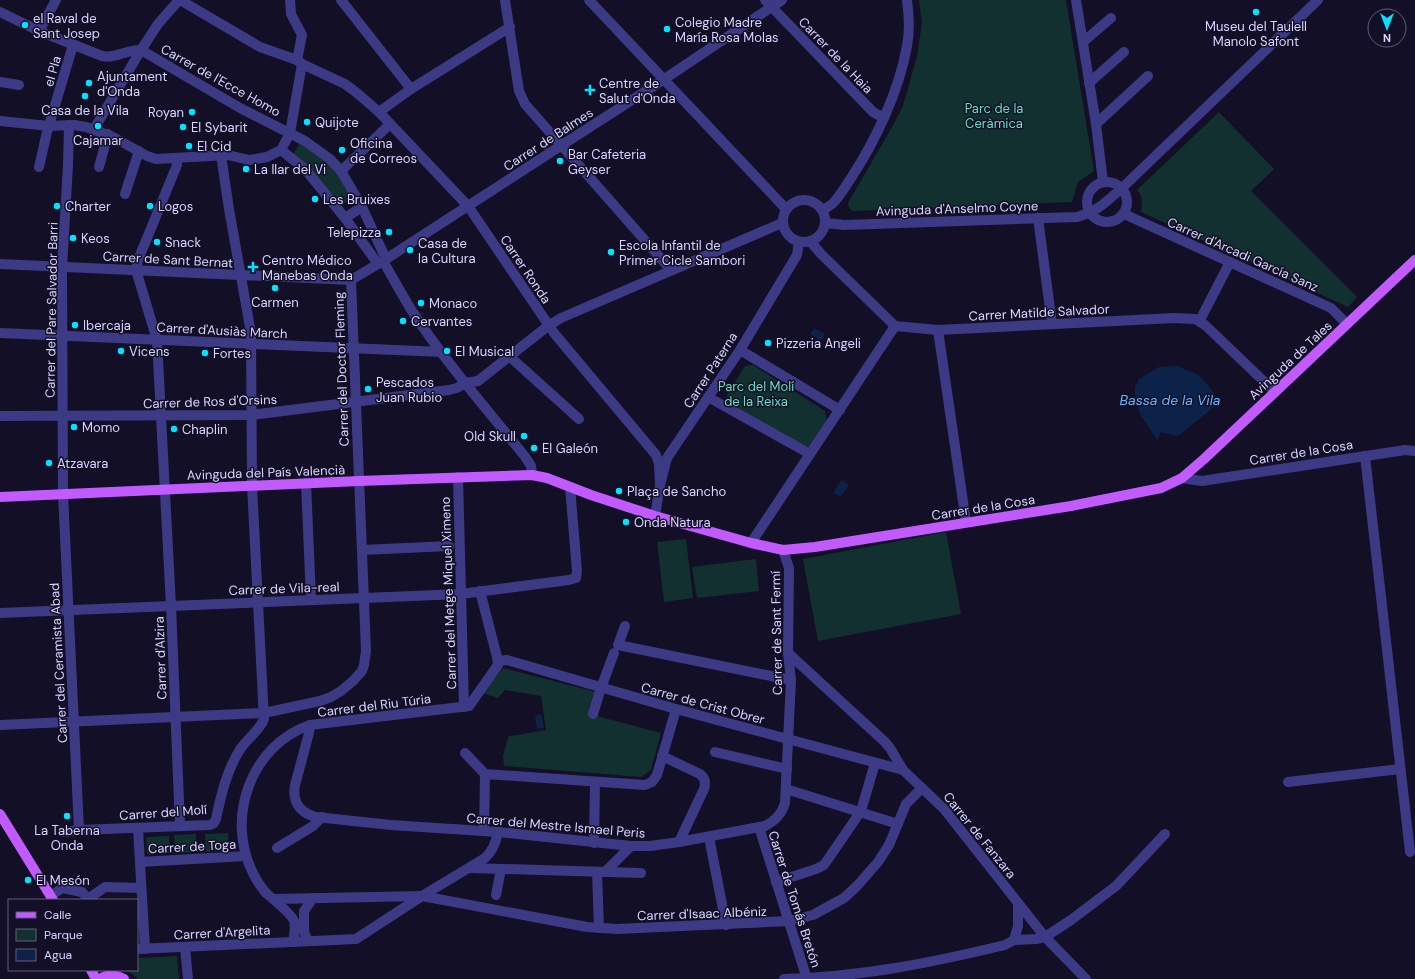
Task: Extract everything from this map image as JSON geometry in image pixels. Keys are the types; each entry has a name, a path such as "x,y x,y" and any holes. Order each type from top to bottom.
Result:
{"main road":[{"name":"Avinguda de Tales","path":"1182,478 1415,260"},
{"name":"Avinguda del País Valencià","path":"0,497 306,483 532,475 547,478 570,487"},
{"name":"Carrer de la Cosa","path":"570,487 655,516 751,543 783,550 815,547 1071,506 1161,488 1182,478"},
{"path":"0,814 51,896"},
{"path":"100,979 108,973 124,979"}],"street":[{"path":"43,32 56,0"},
{"path":"94,129 158,24 179,0"},
{"name":"Carrer Ronda","path":"179,0 260,47 299,62 345,84 379,112 468,206 548,326 649,445 658,459 660,485"},
{"path":"0,120 49,126 80,126 94,129 119,139 153,158 232,155 249,160 267,157 281,150 290,133 302,35 292,14 290,0"},
{"path":"341,0 411,89"},
{"path":"505,0 519,91 525,104 671,270"},
{"path":"589,0 786,209"},
{"name":"Carrer de Balmes","path":"382,261 663,80 768,4 782,0"},
{"path":"823,210 834,202 863,160 884,118 898,83 907,46 910,19 907,0"},
{"path":"1076,0 1096,124 1103,182"},
{"name":"Avinguda d'Anselmo Coyne","path":"826,222 844,225 1077,217 1089,213 1099,208 1122,188 1318,0"},
{"name":"Carrer de la Haia","path":"768,4 873,112 884,118"},
{"path":"0,12 73,45"},
{"path":"1083,42 1112,18"},
{"path":"379,112 411,89 510,27"},
{"name":"el Pla","path":"39,167 49,126 73,45 107,57 132,50 141,50"},
{"name":"Carrer de l'Ecce Homo","path":"141,50 240,108 290,133 319,150 330,159 340,171 362,207 382,261"},
{"path":"1089,83 1124,52"},
{"path":"1096,124 1148,76"},
{"path":"0,82 19,85"},
{"path":"340,171 390,124"},
{"name":"Carrer del Pare Salvador Barri","path":"63,494 62,268 69,125"},
{"path":"100,167 108,134"},
{"path":"281,150 305,169 382,261 413,312 442,352 465,383 526,458 531,466 532,475"},
{"path":"125,194 139,151"},
{"path":"221,155 251,333 252,486 264,713"},
{"path":"136,270 138,260 177,165 176,158"},
{"path":"1103,182 1113,182 1122,188 1127,196 1128,205 1124,214 1116,221 1106,223 1097,220 1089,213 1086,201 1091,188 1103,182"},
{"path":"797,200 812,200 823,210 826,222 821,234 810,241 799,242 788,235 784,229 782,223 786,209 797,200"},
{"path":"345,218 362,207"},
{"name":"Carrer d'Arcadi García Sanz","path":"1124,214 1330,308 1347,324"},
{"path":"1038,218 1052,324"},
{"name":"Carrer de Ros d'Orsins","path":"0,416 251,415 443,392 457,388 465,383 478,381 548,326 561,318 782,223"},
{"path":"751,543 895,326 821,254 810,241"},
{"name":"Carrer Paterna","path":"655,516 665,464 671,452 740,350 797,255 799,242"},
{"path":"351,280 382,261"},
{"path":"1230,262 1200,320 1275,392"},
{"name":"Carrer de Sant Bernat","path":"0,264 351,280"},
{"name":"Carrer d'Alzira","path":"136,270 157,340 171,606 180,826"},
{"name":"Carrer del Doctor Fleming","path":"0,725 264,713 332,697 348,686 357,677 364,665 366,655 351,280"},
{"name":"Carrer Matilde Salvador","path":"895,326 938,330 1174,318 1191,318 1200,320"},
{"path":"938,330 966,522"},
{"name":"Carrer d'Ausiàs March","path":"0,333 442,352"},
{"path":"740,350 840,410"},
{"path":"509,356 579,419"},
{"path":"708,397 810,454"},
{"path":"649,445 662,451 671,452"},
{"name":"Carrer de la Cosa","path":"1182,478 1202,481 1410,450"},
{"path":"1365,456 1410,852"},
{"name":"Carrer del Metge Miquel Ximeno","path":"458,477 464,708"},
{"path":"306,483 311,599"},
{"name":"Carrer de Vila-real","path":"0,613 461,594 569,580 576,578 577,571 570,487"},
{"name":"Carrer del Ceramista Abad","path":"63,494 79,830"},
{"path":"362,550 449,546"},
{"name":"Carrer de Sant Fermí","path":"783,550 789,568 788,653 791,680 786,789"},
{"path":"464,708 469,706 496,668 498,661 480,591"},
{"path":"625,626 618,645 791,680"},
{"path":"593,714 614,653"},
{"name":"Carrer de Fanzara","path":"788,653 885,742 902,770 944,808 1030,919 1045,937 1086,979"},
{"name":"Carrer de Crist Obrer","path":"498,661 507,660 676,709 902,770"},
{"name":"Carrer del Riu Túria","path":"310,725 464,708"},
{"path":"485,778 504,775 645,785 654,779 676,709"},
{"name":"Carrer del Molí","path":"64,832 79,830 210,825 214,823 230,768 241,748 263,723 264,713"},
{"path":"293,942 295,929 294,919 273,899 257,880 246,856 242,831 242,810 246,792 255,769 271,750 297,731 310,725"},
{"name":"Carrer del Mestre Ismael Peris","path":"310,725 295,785 294,796 299,808 310,815 322,817 498,832 594,843 650,846 759,828 769,824 779,816 784,807 786,789"},
{"path":"715,752 787,769"},
{"path":"465,753 485,778 484,831"},
{"path":"662,756 700,774 704,779 705,784 679,842"},
{"path":"776,882 821,868 861,811 875,763"},
{"path":"1288,782 1400,769"},
{"path":"594,843 595,782"},
{"name":"Carrer d'Isaac Albéniz","path":"422,896 599,928 617,929 789,922 813,915 844,898 857,886 878,862 889,845 906,804 922,788"},
{"path":"786,789 861,811 898,824"},
{"path":"277,848 313,826 322,817"},
{"path":"138,828 141,888 141,949"},
{"name":"Carrer de Tomás Bretón","path":"759,828 807,978"},
{"name":"Carrer d'Argelita","path":"141,949 356,939 422,896 470,868 490,853 497,840 498,832"},
{"path":"1014,940 1045,937 1071,920 1116,886 1165,834"},
{"path":"709,837 726,925"},
{"path":"599,928 601,872 631,846"},
{"name":"Carrer de Toga","path":"140,862 246,856"},
{"path":"470,868 642,873"},
{"path":"496,894 501,869"},
{"path":"51,896 62,888 82,892 89,899 105,887 141,888"},
{"name":"Carrer d'Argelita","path":"273,899 422,896"},
{"path":"294,919 309,898"},
{"path":"308,941 304,932 304,910 309,898"},
{"path":"1014,940 1018,926 1018,904"},
{"path":"784,979 867,973 932,962 1005,945 1014,940 1030,919"},
{"path":"185,947 188,979"}],"green space":[{"name":"Parc de la Ceràmica","path":"919,0 1066,0 1094,171 1078,182 1072,202 853,211 849,208 848,203 903,106 917,56 922,23"},
{"path":"1219,112 1274,169 1251,191 1357,297 1348,307 1141,212 1141,197 1137,190"},
{"path":"300,142 308,146 336,170 352,198 339,207 293,155"},
{"name":"Parc del Molí de la Reixa","path":"753,365 825,411 827,422 812,445 801,449 729,404 727,395 745,366"},
{"path":"946,532 961,614 818,641 803,559"},
{"path":"686,539 693,598 664,602 657,542"},
{"path":"756,559 759,591 697,598 692,567"},
{"path":"503,668 596,692 597,716 661,733 651,770 641,777 504,766 503,756 509,735 511,736 546,730 541,696 505,690 498,698 483,693"},
{"path":"228,833 229,850 206,852 205,834"},
{"path":"196,834 197,852 175,853 174,835"},
{"path":"169,836 170,853 147,854 146,837"},
{"path":"177,956 179,979 138,979 128,971 138,971 138,958"}],"water":[{"path":"814,328 825,334 821,341 810,334"},
{"name":"Bassa de la Vila","path":"1177,366 1199,375 1214,393 1214,407 1178,436 1161,432 1157,440 1140,414 1135,399 1135,387 1139,379 1159,367"},
{"path":"841,480 849,485 842,495 839,496 833,493"},
{"path":"541,714 544,728 537,729 535,716"}],"place":[{"name":"Museu del Taulell Manolo Safont","path":"1256,12"},
{"name":"el Raval de Sant Josep","path":"25,25"},
{"name":"Colegio Madre María Rosa Molas","path":"667,29"},
{"name":"Ajuntament d'Onda","path":"89,83"},
{"name":"Centre de Salut d'Onda","path":"590,90"},
{"name":"Casa de la Vila","path":"85,96"},
{"name":"Royan","path":"192,112"},
{"name":"Quijote","path":"307,122"},
{"name":"Cajamar","path":"98,126"},
{"name":"El Sybarit","path":"183,127"},
{"name":"El Cid","path":"189,146"},
{"name":"Oficina de Correos","path":"342,150"},
{"name":"Bar Cafeteria Geyser","path":"560,161"},
{"name":"La llar del Vi","path":"246,169"},
{"name":"Les Bruixes","path":"315,199"},
{"name":"Charter","path":"57,206"},
{"name":"Logos","path":"150,206"},
{"name":"Telepizza","path":"389,232"},
{"name":"Keos","path":"73,238"},
{"name":"Snack","path":"157,242"},
{"name":"Casa de la Cultura","path":"410,250"},
{"name":"Escola Infantil de Primer Cicle Sambori","path":"611,252"},
{"name":"Centro Médico Manebas Onda","path":"253,267"},
{"name":"Carmen","path":"275,288"},
{"name":"Monaco","path":"421,303"},
{"name":"Cervantes","path":"403,321"},
{"name":"Ibercaja","path":"75,325"},
{"name":"Pizzeria Angeli","path":"768,343"},
{"name":"Vicens","path":"121,351"},
{"name":"El Musical","path":"447,351"},
{"name":"Fortes","path":"205,353"},
{"name":"Pescados Juan Rubio","path":"368,389"},
{"name":"Momo","path":"74,427"},
{"name":"Chaplin","path":"174,429"},
{"name":"Old Skull","path":"524,436"},
{"name":"El Galeón","path":"534,448"},
{"name":"Atzavara","path":"49,463"},
{"name":"Plaça de Sancho","path":"619,491"},
{"name":"Onda Natura","path":"626,522"},
{"name":"La Taberna Onda","path":"67,816"},
{"name":"El Mesón","path":"28,880"}]}
